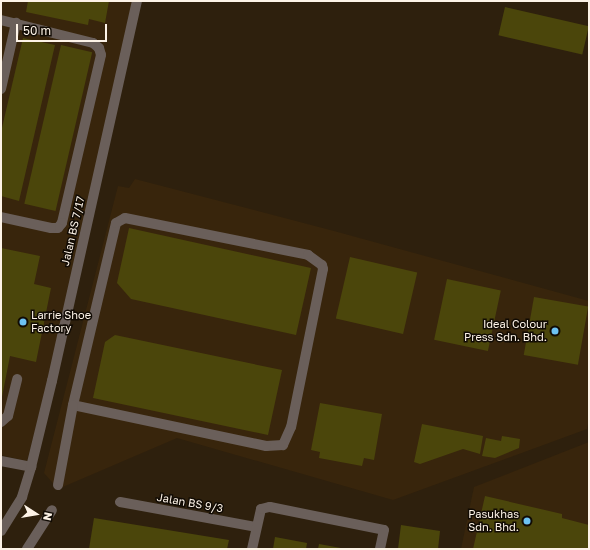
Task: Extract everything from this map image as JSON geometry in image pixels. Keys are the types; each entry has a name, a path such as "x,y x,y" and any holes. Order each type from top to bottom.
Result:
{"street":[{"name":"Jalan BS 7/17","path":"1,531 22,497 31,467 52,381 137,1"},
{"path":"1,20 93,43 99,48 101,55 62,223 58,228 44,227 1,217"},
{"path":"1,89 16,23"},
{"path":"58,485 72,406 116,223 119,220 125,218 135,219 308,255 322,264 323,269 291,427 283,445 266,446 72,406"},
{"path":"1,422 8,416 17,378"},
{"path":"1,461 31,467"},
{"name":"Jalan BS 9/3","path":"120,502 256,527"},
{"path":"252,549 261,510 270,507 384,530 380,549"},
{"path":"28,549 52,510"}],"shaded area":[{"path":"1,1 135,1 83,246 27,461 1,455"},
{"path":"135,179 334,231 589,301 589,418 587,429 393,500 177,438 58,489 44,473 118,186 129,188"},
{"path":"589,442 589,549 461,549 474,487"}],"building":[{"path":"28,1 109,1 105,23 89,19 88,25 26,12"},
{"path":"505,7 589,26 582,55 498,35"},
{"path":"23,38 55,45 19,201 1,196 1,132"},
{"path":"61,45 92,52 56,211 24,204"},
{"path":"129,228 311,268 296,335 131,299 117,283"},
{"name":"Larrie Shoe Factory","path":"1,248 40,256 34,284 51,288 36,362 10,356 2,397"},
{"path":"350,257 417,273 403,334 336,318"},
{"path":"447,279 501,290 488,351 434,340"},
{"name":"Ideal Colour Press Sdn. Bhd.","path":"534,297 588,307 578,365 524,355"},
{"path":"115,335 282,370 268,435 93,398 105,342"},
{"path":"320,403 382,414 374,460 364,458 362,466 319,458 320,452 311,450"},
{"path":"422,424 483,436 480,454 463,449 420,464 414,462"},
{"path":"502,436 520,439 519,448 495,458 482,456 486,438 501,441"},
{"name":"Pasukhas Sdn. Bhd.","path":"485,496 562,514 562,518 589,525 589,549 473,549"},
{"path":"94,518 229,540 227,549 89,549"},
{"path":"401,525 440,531 438,549 398,549"},
{"path":"275,537 307,543 306,549 273,549"},
{"path":"319,544 341,548 341,549 318,549"}],"place":[{"name":"Larrie Shoe Factory","path":"23,322"},
{"name":"Ideal Colour Press Sdn. Bhd.","path":"555,331"},
{"name":"Pasukhas Sdn. Bhd.","path":"527,521"}]}
